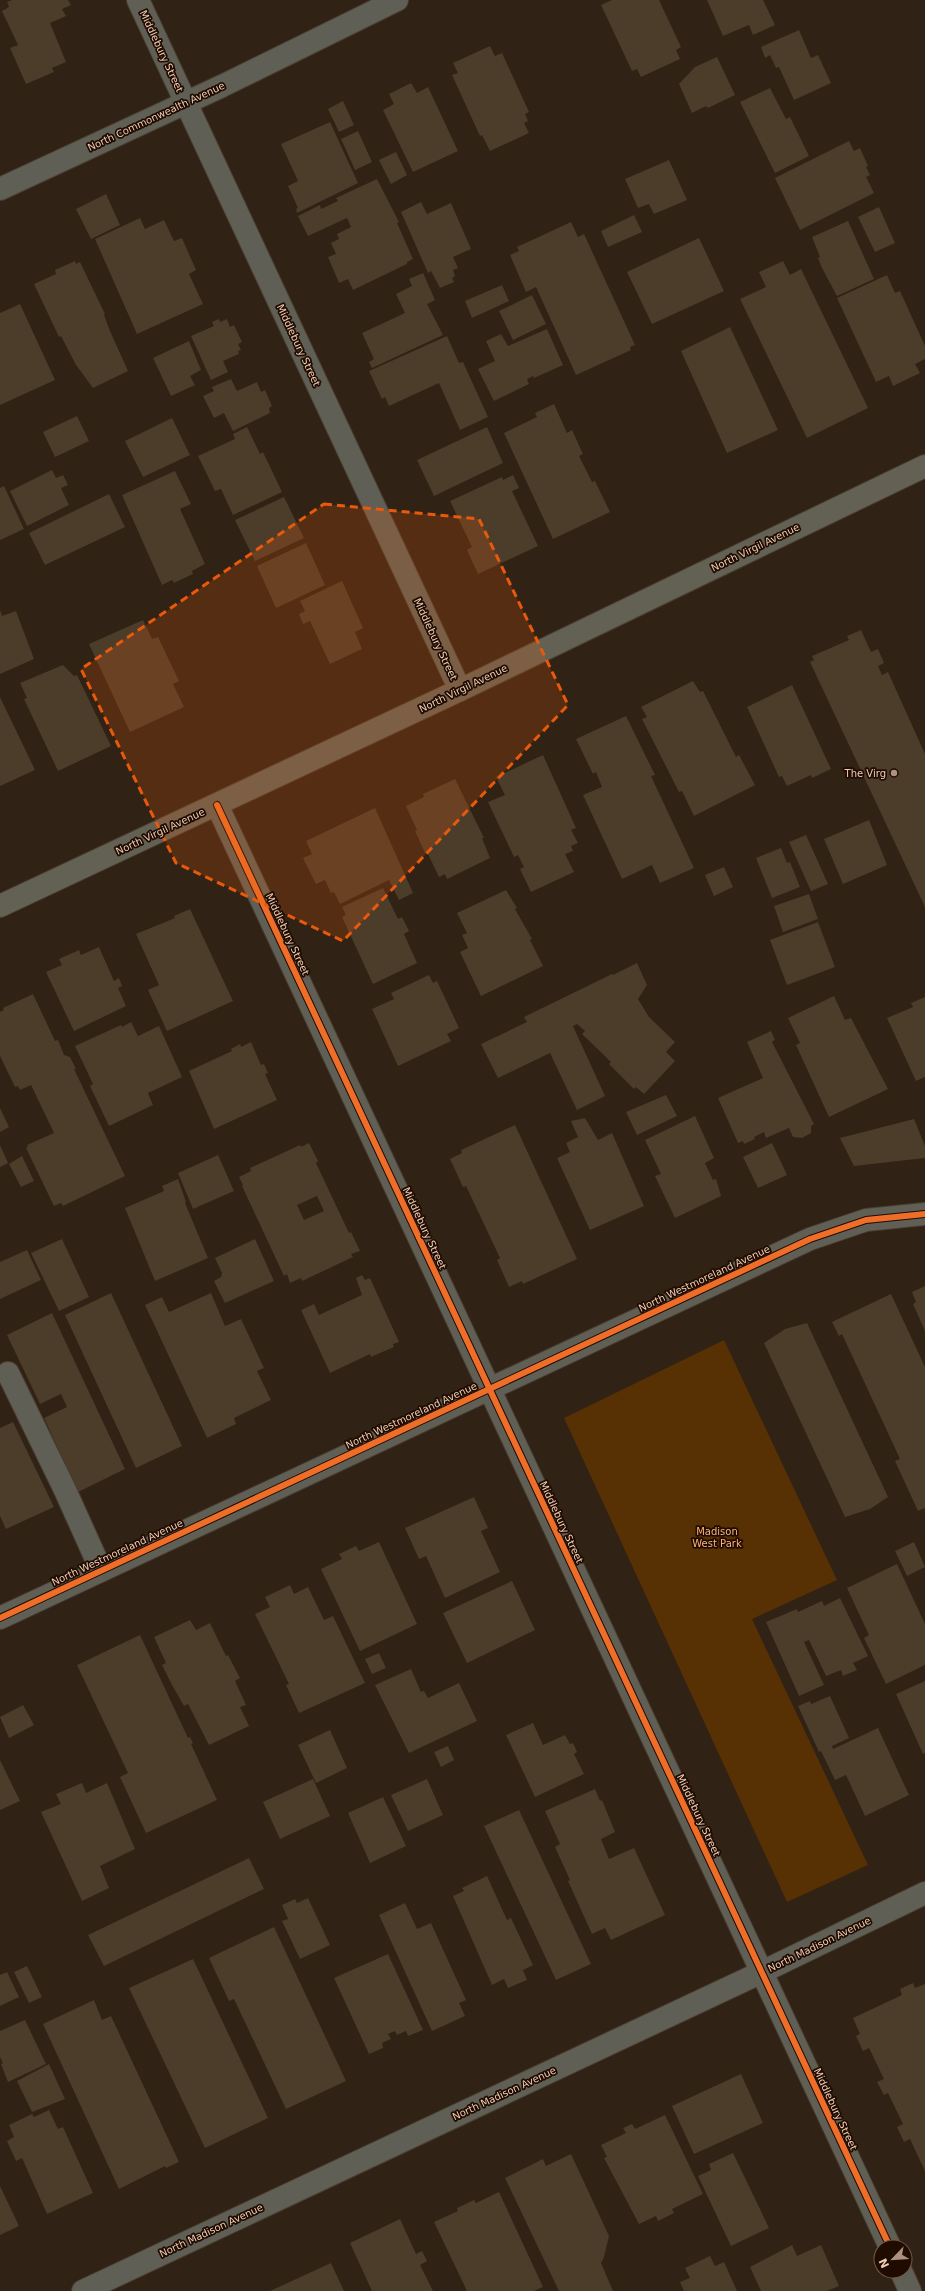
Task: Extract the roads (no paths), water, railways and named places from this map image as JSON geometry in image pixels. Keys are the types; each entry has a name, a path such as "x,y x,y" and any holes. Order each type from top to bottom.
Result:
{"main road":[{"name":"North Virgil Avenue","path":"0,906 460,690 925,466"}],"street":[{"name":"Middlebury Street","path":"138,0 460,690"},
{"name":"North Commonwealth Avenue","path":"0,189 398,0"},
{"name":"Middlebury Street","path":"217,805 886,2239"},
{"name":"North Westmoreland Avenue","path":"0,1618 810,1239 866,1220 925,1214"},
{"path":"8,1373 102,1570"},
{"name":"North Madison Avenue","path":"83,2291 762,1972 925,1893"},
{"path":"905,2279 910,2291"}],"place":[{"name":"The Virg","path":"894,773"}],"park label":[{"name":"Madison West Park","path":"717,1536"}]}
